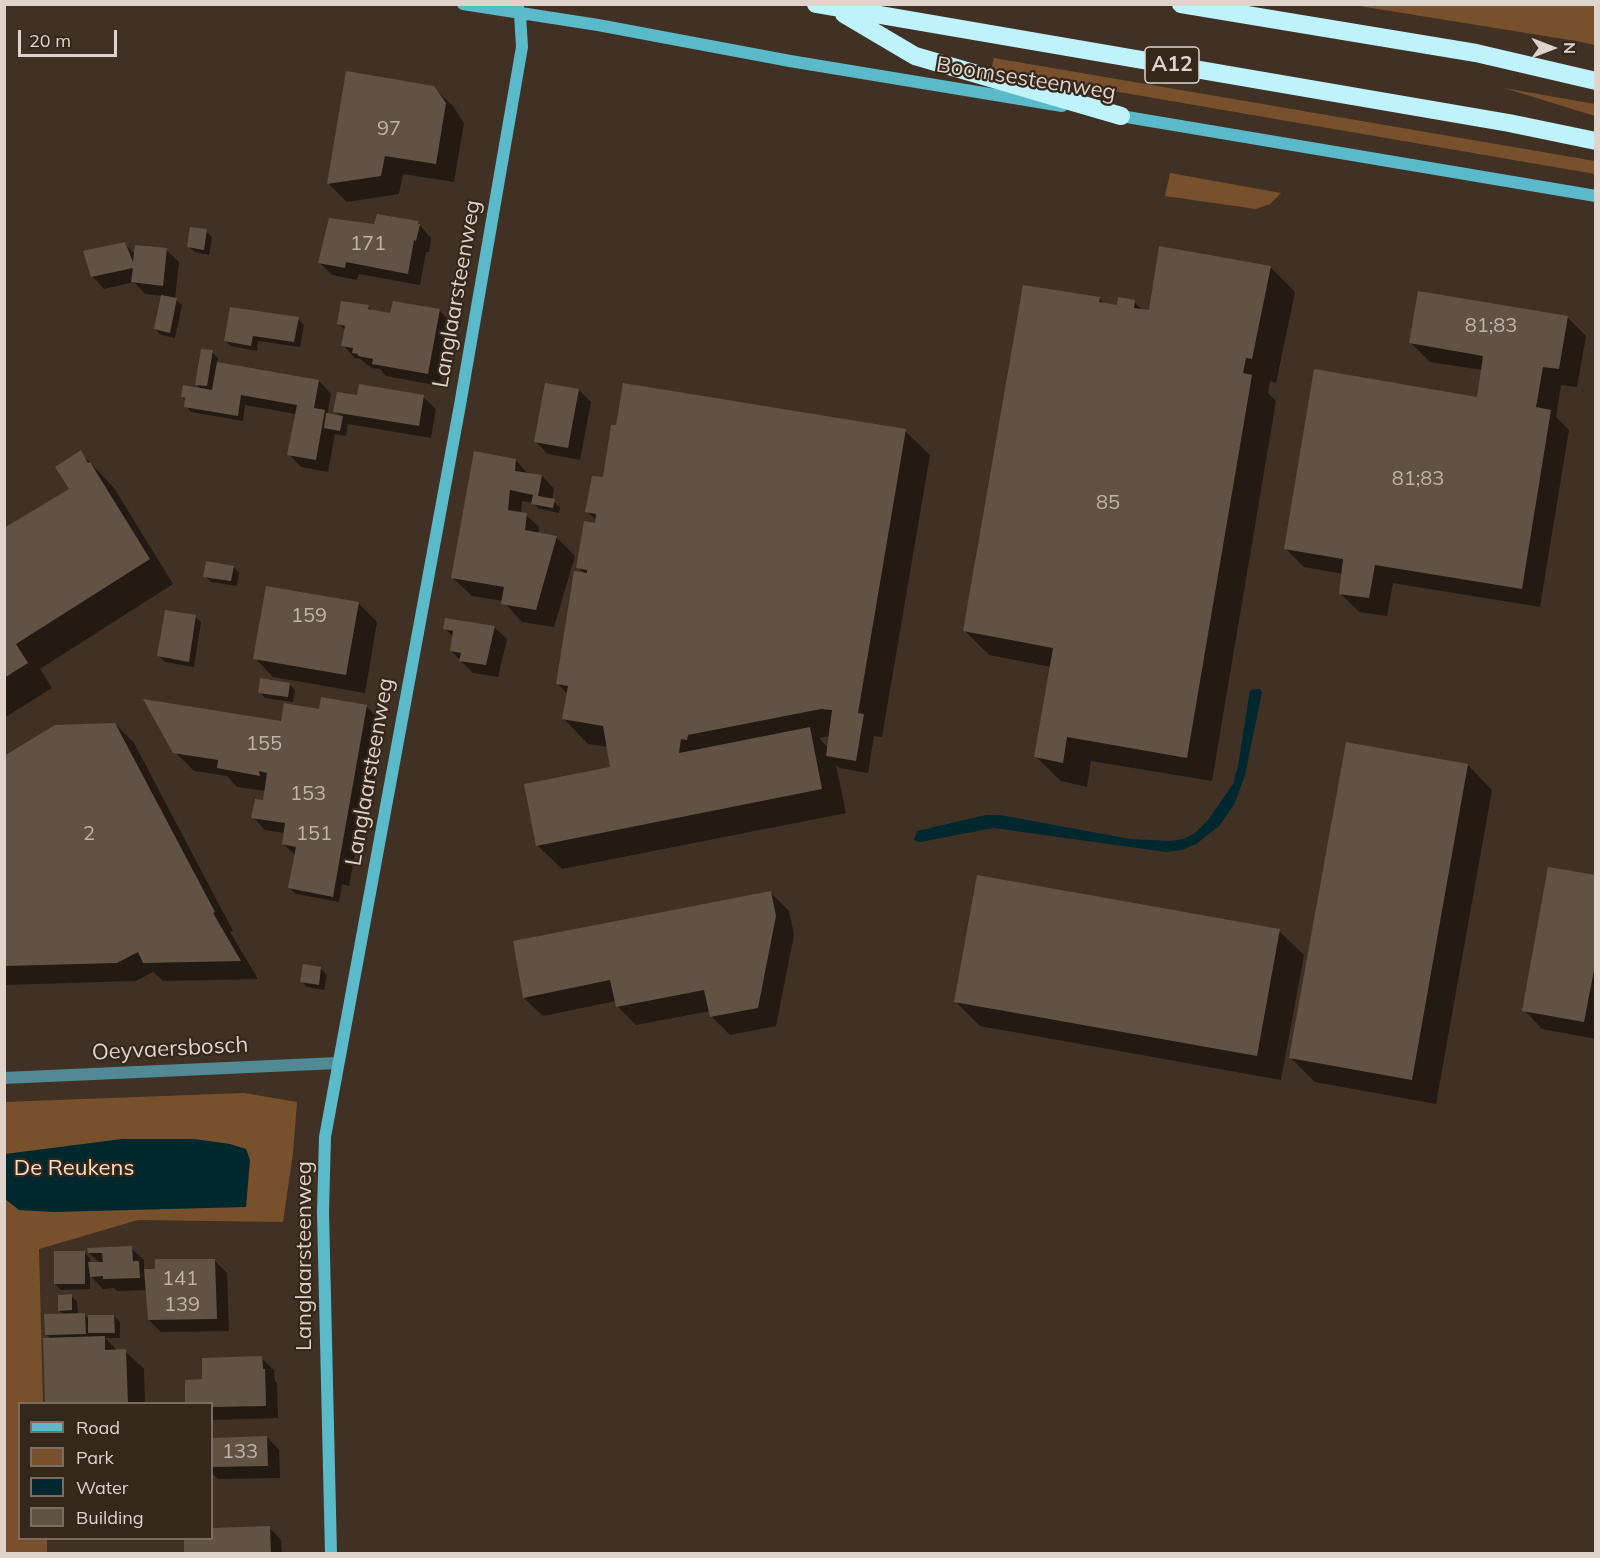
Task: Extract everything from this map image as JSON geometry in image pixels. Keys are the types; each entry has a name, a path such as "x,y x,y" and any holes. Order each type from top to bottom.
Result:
{"highway":[{"name":"A12","path":"816,4 1509,123 1596,141"},
{"path":"1181,4 1476,53 1596,81"},
{"path":"834,8 915,56 1121,116"}],"street":[{"name":"Boomsesteenweg","path":"463,4 518,9 790,61 1596,196"},
{"name":"Langlaarsteenweg","path":"331,1554 323,1175 325,1137 522,47 518,9"},
{"name":"Oeyvaersbosch","path":"4,1078 338,1063"}],"green space":[{"path":"1353,5 1595,5 1595,45 1576,41"},
{"path":"994,58 1595,161 1595,174 991,70"},
{"path":"1504,88 1595,104 1595,116"},
{"path":"1170,173 1281,193 1270,204 1256,209 1165,196"},
{"name":"De Reukens","path":"244,1093 297,1102 293,1153 283,1222 138,1220 39,1249 43,1402 18,1402 18,1540 47,1540 47,1553 5,1553 4,1102"}],"water":[{"path":"1260,689 1262,692 1245,775 1234,805 1219,826 1196,844 1182,850 1166,852 994,828 920,842 914,840 917,831 986,815 1000,815 1130,839 1170,841 1183,839 1194,834 1208,820 1233,784 1250,690"},
{"path":"122,1139 194,1139 230,1144 246,1149 250,1160 246,1207 54,1212 19,1210 5,1199 5,1154"}],"building":[{"path":"346,71 434,86 446,103 436,164 385,156 381,176 327,184"},
{"path":"377,214 418,221 420,224 416,241 414,240 408,274 346,262 345,268 318,263 329,218 374,224"},
{"path":"190,227 207,229 204,250 187,247"},
{"path":"125,242 133,262 135,245 167,248 163,286 131,282 133,268 91,277 83,251"},
{"path":"1159,246 1271,266 1252,359 1246,358 1243,373 1252,375 1187,758 1067,737 1063,763 1034,757 1053,648 963,631 1023,285 1100,297 1099,302 1117,305 1118,297 1135,300 1134,308 1149,310"},
{"path":"1418,291 1568,316 1559,369 1543,367 1536,407 1551,410 1522,589 1375,565 1369,598 1339,594 1343,559 1284,549 1314,369 1477,397 1483,356 1409,343"},
{"path":"161,295 177,298 170,333 154,329"},
{"path":"341,301 369,305 368,309 390,313 393,301 440,309 428,374 372,364 373,359 358,356 352,353 353,348 341,346 345,326 337,324"},
{"path":"230,307 299,317 294,342 253,336 251,346 224,341"},
{"path":"201,349 213,350 207,386 195,385"},
{"path":"217,362 319,380 314,408 325,410 316,460 287,455 297,405 241,395 238,416 184,407 185,398 181,397 183,385 212,390"},
{"path":"545,383 579,389 568,448 534,442"},
{"path":"623,383 906,429 858,713 864,714 856,761 826,756 832,710 821,709 688,735 687,740 681,739 679,753 810,727 822,789 536,846 524,784 610,767 603,726 562,719 568,686 556,684 574,571 587,573 587,570 576,568 584,521 595,523 596,514 585,512 592,476 603,477 611,425 616,425"},
{"path":"359,384 424,395 419,426 333,412 337,392 357,395"},
{"path":"326,413 343,416 340,431 324,428"},
{"path":"81,450 150,559 16,644 28,663 4,678 4,528 69,489 55,467"},
{"path":"474,451 516,459 515,471 542,475 538,496 555,499 553,508 531,504 533,495 510,490 508,510 527,513 525,530 557,536 536,610 501,604 504,587 451,578"},
{"path":"206,561 234,566 231,581 203,577"},
{"path":"266,586 359,602 346,675 253,659"},
{"path":"165,610 196,615 189,662 157,656"},
{"path":"445,618 495,626 486,665 459,661 461,653 450,651 453,631 443,629"},
{"path":"260,678 290,683 288,697 258,693"},
{"path":"321,697 367,705 333,897 288,888 296,847 282,844 285,823 251,818 255,799 263,800 267,773 259,771 260,776 217,768 218,760 173,753 143,699 281,721 284,703 319,709"},
{"path":"115,723 215,912 213,913 241,961 143,963 138,952 117,963 4,966 4,756 55,725"},
{"path":"1346,742 1468,764 1412,1080 1289,1058"},
{"path":"1548,867 1596,875 1596,960 1584,1022 1522,1011"},
{"path":"977,875 1280,929 1257,1056 954,1002"},
{"path":"771,891 776,916 758,1008 710,1017 704,990 616,1007 610,980 523,998 513,941"},
{"path":"303,964 321,967 319,985 300,982"},
{"path":"132,1246 133,1261 139,1261 140,1278 90,1277 88,1262 103,1262 102,1253 88,1253 87,1248"},
{"path":"54,1251 85,1251 85,1284 54,1284"},
{"path":"155,1259 215,1259 217,1319 148,1320 144,1269 155,1269"},
{"path":"72,1294 72,1310 58,1311 58,1295"},
{"path":"85,1313 86,1334 45,1335 44,1314"},
{"path":"88,1315 114,1315 115,1333 88,1333"},
{"path":"105,1336 105,1350 126,1349 128,1402 45,1402 43,1338"},
{"path":"262,1356 263,1369 265,1369 266,1406 213,1407 213,1402 185,1402 185,1380 202,1379 202,1358"},
{"path":"267,1436 268,1466 213,1467 213,1438"},
{"path":"270,1526 271,1554 184,1554 184,1540 213,1540 213,1528"}]}
